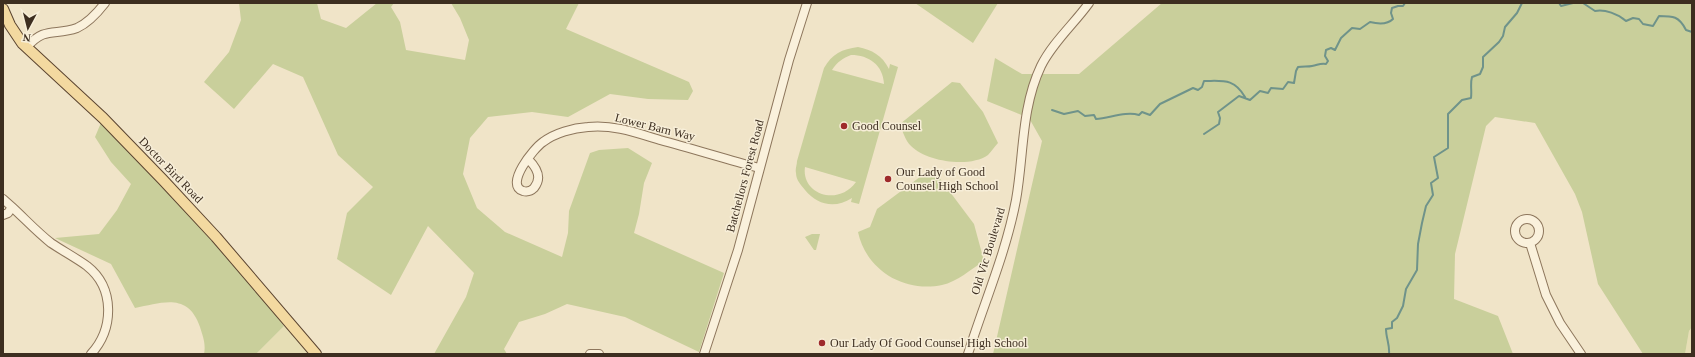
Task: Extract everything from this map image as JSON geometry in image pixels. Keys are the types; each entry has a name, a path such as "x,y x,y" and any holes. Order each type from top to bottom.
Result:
{"main road":[{"name":"Doctor Bird Road","path":"3,9 10,25 27,47 103,118 171,188 216,237 316,354"}],"street":[{"path":"27,47 40,34 70,30 84,24 105,3"},
{"name":"Batchellors Forest Road","path":"704,354 738,250 789,60 808,3"},
{"name":"Old Vic Boulevard","path":"968,354 1007,236 1016,200 1030,94 1042,65 1061,37 1089,3"},
{"name":"Lower Barn Way","path":"528,159 542,142 552,136 577,128 595,127 633,132 759,168"},
{"path":"3,199 50,242 88,267 98,278 103,287 109,310 104,336 92,354"},
{"path":"3,215 8,213 12,207"},
{"path":"1530,243 1550,302 1560,323 1581,354"},
{"path":"590,354 599,354"}],"shaded area":[{"path":"284,326 306,343 316,354 256,354"},
{"path":"1692,327 1692,354 1685,354 1689,331"}],"green space":[{"path":"239,3 317,3 321,19 346,28 377,3 394,3 391,7 400,22 406,50 465,60 469,40 460,18 451,3 579,3 566,29 689,82 693,91 688,100 648,99 610,94 568,117 532,112 488,117 470,138 463,174 477,208 505,232 562,257 568,233 569,211 590,153 599,150 628,148 652,163 644,183 634,233 724,273 699,352 625,317 567,304 545,314 519,322 504,349 507,354 434,354 466,297 474,273 428,226 391,295 337,259 347,213 373,187 338,155 303,77 273,64 234,109 204,82 229,52 241,20"},
{"path":"915,3 998,3 973,43"},
{"path":"1162,3 1692,3 1692,327 1689,331 1685,354 1643,354 1598,284 1582,212 1575,194 1535,123 1495,117 1486,126 1455,254 1454,299 1498,316 1513,354 993,354 1042,141 1029,118 987,101 995,58 1022,74 1079,74"},
{"name":"Good Counsel","path":"852,48 863,48 876,54 883,60 889,69 890,64 898,67 859,204 851,202 852,198 839,204 827,204 815,199 800,184 796,176 797,161 824,68 830,59 838,53","holes":["858,55 874,62 881,71 884,84 832,70 845,57","805,167 856,182 848,190 840,194 822,194 809,184 805,176"]},
{"path":"952,82 960,83 983,112 998,143 988,155 980,159 960,162 927,156 918,152 909,144 902,130 900,124"},
{"path":"103,118 230,253 284,326 256,354 204,354 205,350 200,327 195,316 189,309 181,304 173,302 135,308 111,264 55,238 99,234 117,210 131,184 111,162 95,137"},
{"path":"924,174 938,176 974,224 984,261 953,281 942,285 928,287 901,282 878,268 862,246 858,232 870,227 877,209"},
{"path":"812,234 820,234 816,250 814,250 805,237"}],"waterway":[{"path":"1204,134 1219,124 1220,118 1218,112 1239,96 1250,100 1260,91 1268,93 1271,88 1283,89 1288,82 1294,83 1298,67 1326,64 1328,61 1325,56 1326,50 1331,48 1335,50 1341,38 1352,28 1360,29 1370,22 1379,24 1391,21 1393,19 1391,13 1392,8 1403,6 1405,3"},
{"path":"1389,354 1386,329 1392,328 1392,322 1397,318 1403,306 1406,289 1417,270 1418,244 1422,223 1426,206 1433,195 1431,183 1438,178 1434,157 1448,148 1448,114 1462,100 1471,98 1472,77 1480,74 1483,67 1483,57 1499,42 1503,36 1505,27 1517,13 1522,3"},
{"path":"1559,3 1561,6 1573,3"},
{"path":"1583,3 1595,11 1611,13 1626,21 1633,18 1639,19 1643,24 1653,26 1659,16 1672,17 1678,19 1686,30 1692,32"},
{"path":"1052,110 1064,114 1078,111 1085,116 1094,115 1096,119 1123,114 1139,115 1142,112 1150,115 1160,104 1193,88 1198,90 1202,87 1204,81 1228,82 1237,86 1245,97"}],"place":[{"name":"Good Counsel","path":"844,126"},
{"name":"Our Lady of Good Counsel High School","path":"888,179"},
{"name":"Our Lady Of Good Counsel High School","path":"822,343"}]}
